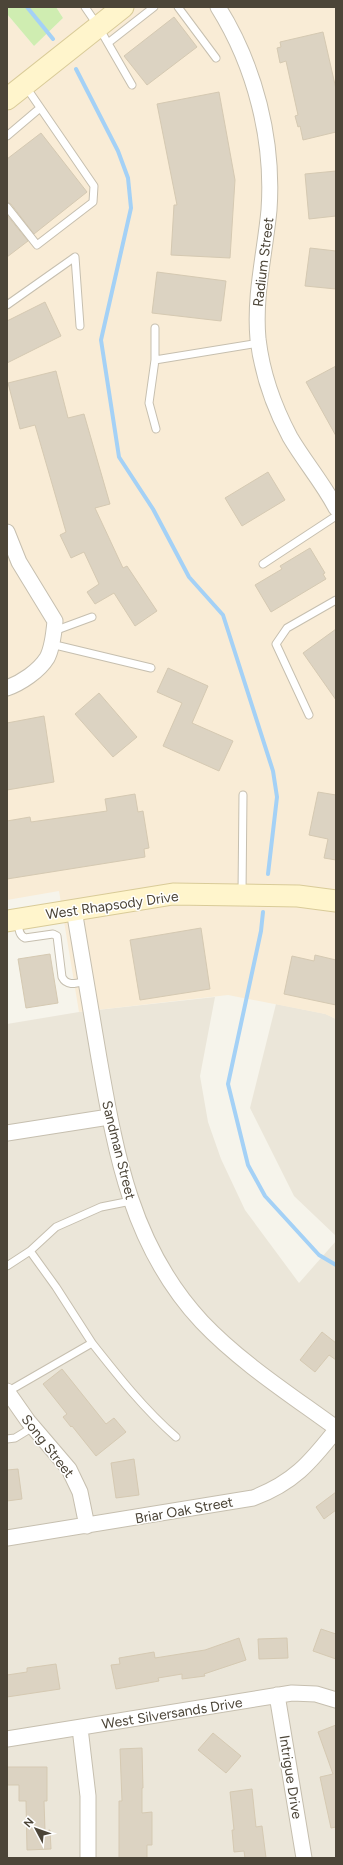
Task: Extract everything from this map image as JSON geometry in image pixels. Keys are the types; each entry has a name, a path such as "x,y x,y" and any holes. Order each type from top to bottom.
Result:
{"street":[{"path":"7,99 24,85 103,35 123,7"},
{"name":"Radium Street","path":"218,7 230,27 245,61 257,97 265,134 269,171 269,208 258,288 257,314 259,343 268,384 279,415 291,438 329,494 336,508"},
{"path":"7,532 19,562 54,621 51,644 30,676 7,688"},
{"name":"West Rhapsody Drive","path":"13,920 173,894 298,896 336,902"},
{"name":"Sandman Street","path":"74,910 118,1161 140,1227 157,1260 178,1292 201,1321 227,1347 336,1429"},
{"path":"7,1133 109,1116"},
{"name":"Song Street","path":"7,1392 33,1427 69,1469 80,1492 87,1526"},
{"name":"Briar Oak Street","path":"7,1538 253,1498 284,1484 306,1467 336,1429"},
{"name":"West Silversands Drive","path":"7,1740 292,1692 316,1694 336,1700"},
{"name":"Intrigue Drive","path":"277,1695 304,1858"},
{"path":"80,1728 88,1796 88,1858"}],"lane":[{"path":"85,7 132,85"},
{"path":"103,35 154,7"},
{"path":"178,7 216,58"},
{"path":"7,207 36,245 93,202 94,186 24,85"},
{"path":"7,136 40,108"},
{"path":"7,305 75,257 80,326"},
{"path":"155,328 155,360 149,403 156,429"},
{"path":"155,360 259,343"},
{"path":"263,564 336,516"},
{"path":"309,715 276,644 287,628 336,600"},
{"path":"51,644 92,617"},
{"path":"51,644 151,668"},
{"path":"242,895 243,795"},
{"path":"13,920 22,936 25,938 53,934 57,936 62,977 64,981 69,984 86,981"},
{"path":"7,1266 30,1251 56,1227 101,1207 131,1201"},
{"path":"30,1251 92,1344 126,1386 162,1425 176,1437"},
{"path":"7,1392 92,1344"},
{"path":"7,1439 15,1438 33,1427"}],"shaded area":[{"path":"56,7 336,7 336,1019 325,1014 228,995 79,1012 59,891 7,900 7,14 34,46 63,18"},
{"path":"215,997 200,1076 208,1122 221,1159 245,1210 299,1283 336,1241 336,1858 7,1858 7,1024 79,1012"},
{"path":"276,1004 326,1014 336,1019 336,1236 294,1196 250,1108"}],"green space":[{"path":"7,7 56,7 63,18 34,46 7,14"}],"building":[{"path":"174,17 197,47 147,85 124,56"},
{"path":"323,32 336,89 336,132 303,140 300,126 298,127 295,116 298,115 286,61 280,63 277,48 281,47 280,42"},
{"path":"219,92 235,180 230,258 171,255 174,205 177,205 157,104"},
{"path":"41,133 87,192 34,234 11,204 7,202 7,159"},
{"path":"336,171 336,216 309,219 305,174"},
{"path":"7,215 28,241 7,257"},
{"path":"310,248 336,251 336,289 305,286"},
{"path":"157,272 226,281 221,321 152,313"},
{"path":"45,302 61,336 7,363 7,321"},
{"path":"336,366 336,436 306,382"},
{"path":"56,371 68,418 84,414 110,504 95,508 123,568 127,566 157,611 135,626 114,593 95,604 87,592 99,584 84,552 71,558 60,535 66,532 35,425 20,429 8,383"},
{"path":"268,472 285,500 242,526 225,498"},
{"path":"310,548 325,573 323,574 326,579 271,612 255,585 282,569 280,566"},
{"path":"336,629 336,700 303,653"},
{"path":"168,668 208,686 192,723 233,741 219,771 163,746 182,703 157,692"},
{"path":"99,693 137,737 113,757 75,714"},
{"path":"44,716 54,782 7,790 7,723"},
{"path":"318,792 336,795 336,860 324,858 328,839 309,835"},
{"path":"135,794 138,812 143,811 149,848 144,849 145,857 7,879 7,821 30,817 31,822 107,811 105,799"},
{"path":"201,928 210,989 140,1000 130,940"},
{"path":"50,954 58,1003 26,1008 18,959"},
{"path":"315,955 336,960 336,1005 284,994 292,956 314,961"},
{"path":"322,1332 336,1343 336,1360 329,1355 315,1372 300,1360"},
{"path":"62,1369 106,1424 114,1418 126,1432 96,1456 63,1417 67,1414 43,1384"},
{"path":"134,1459 139,1495 116,1498 111,1463"},
{"path":"18,1469 22,1499 7,1501 7,1470"},
{"path":"336,1492 336,1510 324,1519 316,1507"},
{"path":"321,1629 336,1634 336,1659 313,1651"},
{"path":"239,1638 246,1660 204,1674 205,1676 182,1679 182,1674 158,1678 159,1681 116,1689 111,1665 120,1664 119,1658 154,1652 155,1658 205,1650"},
{"path":"287,1638 288,1658 259,1659 258,1639"},
{"path":"56,1664 60,1689 7,1697 7,1675 27,1672 27,1668"},
{"path":"336,1725 336,1827 331,1828 320,1777 333,1774 318,1732"},
{"path":"213,1733 241,1756 226,1773 198,1750"},
{"path":"142,1748 142,1813 152,1812 152,1845 147,1845 147,1858 119,1858 119,1801 122,1801 120,1749"},
{"path":"7,1767 47,1767 47,1801 44,1801 45,1831 50,1830 51,1849 27,1850 26,1801 19,1801 19,1785 7,1785"},
{"path":"252,1789 256,1827 262,1826 266,1858 245,1858 244,1851 234,1852 232,1830 234,1830 230,1792"}],"waterway":[{"path":"27,7 53,39"},
{"path":"76,69 118,151 128,178 131,208 101,340 119,457 153,509 189,577 223,615 273,771 277,797 268,874"},
{"path":"263,912 261,931 228,1084 248,1165 265,1196 319,1255 336,1265"}]}
